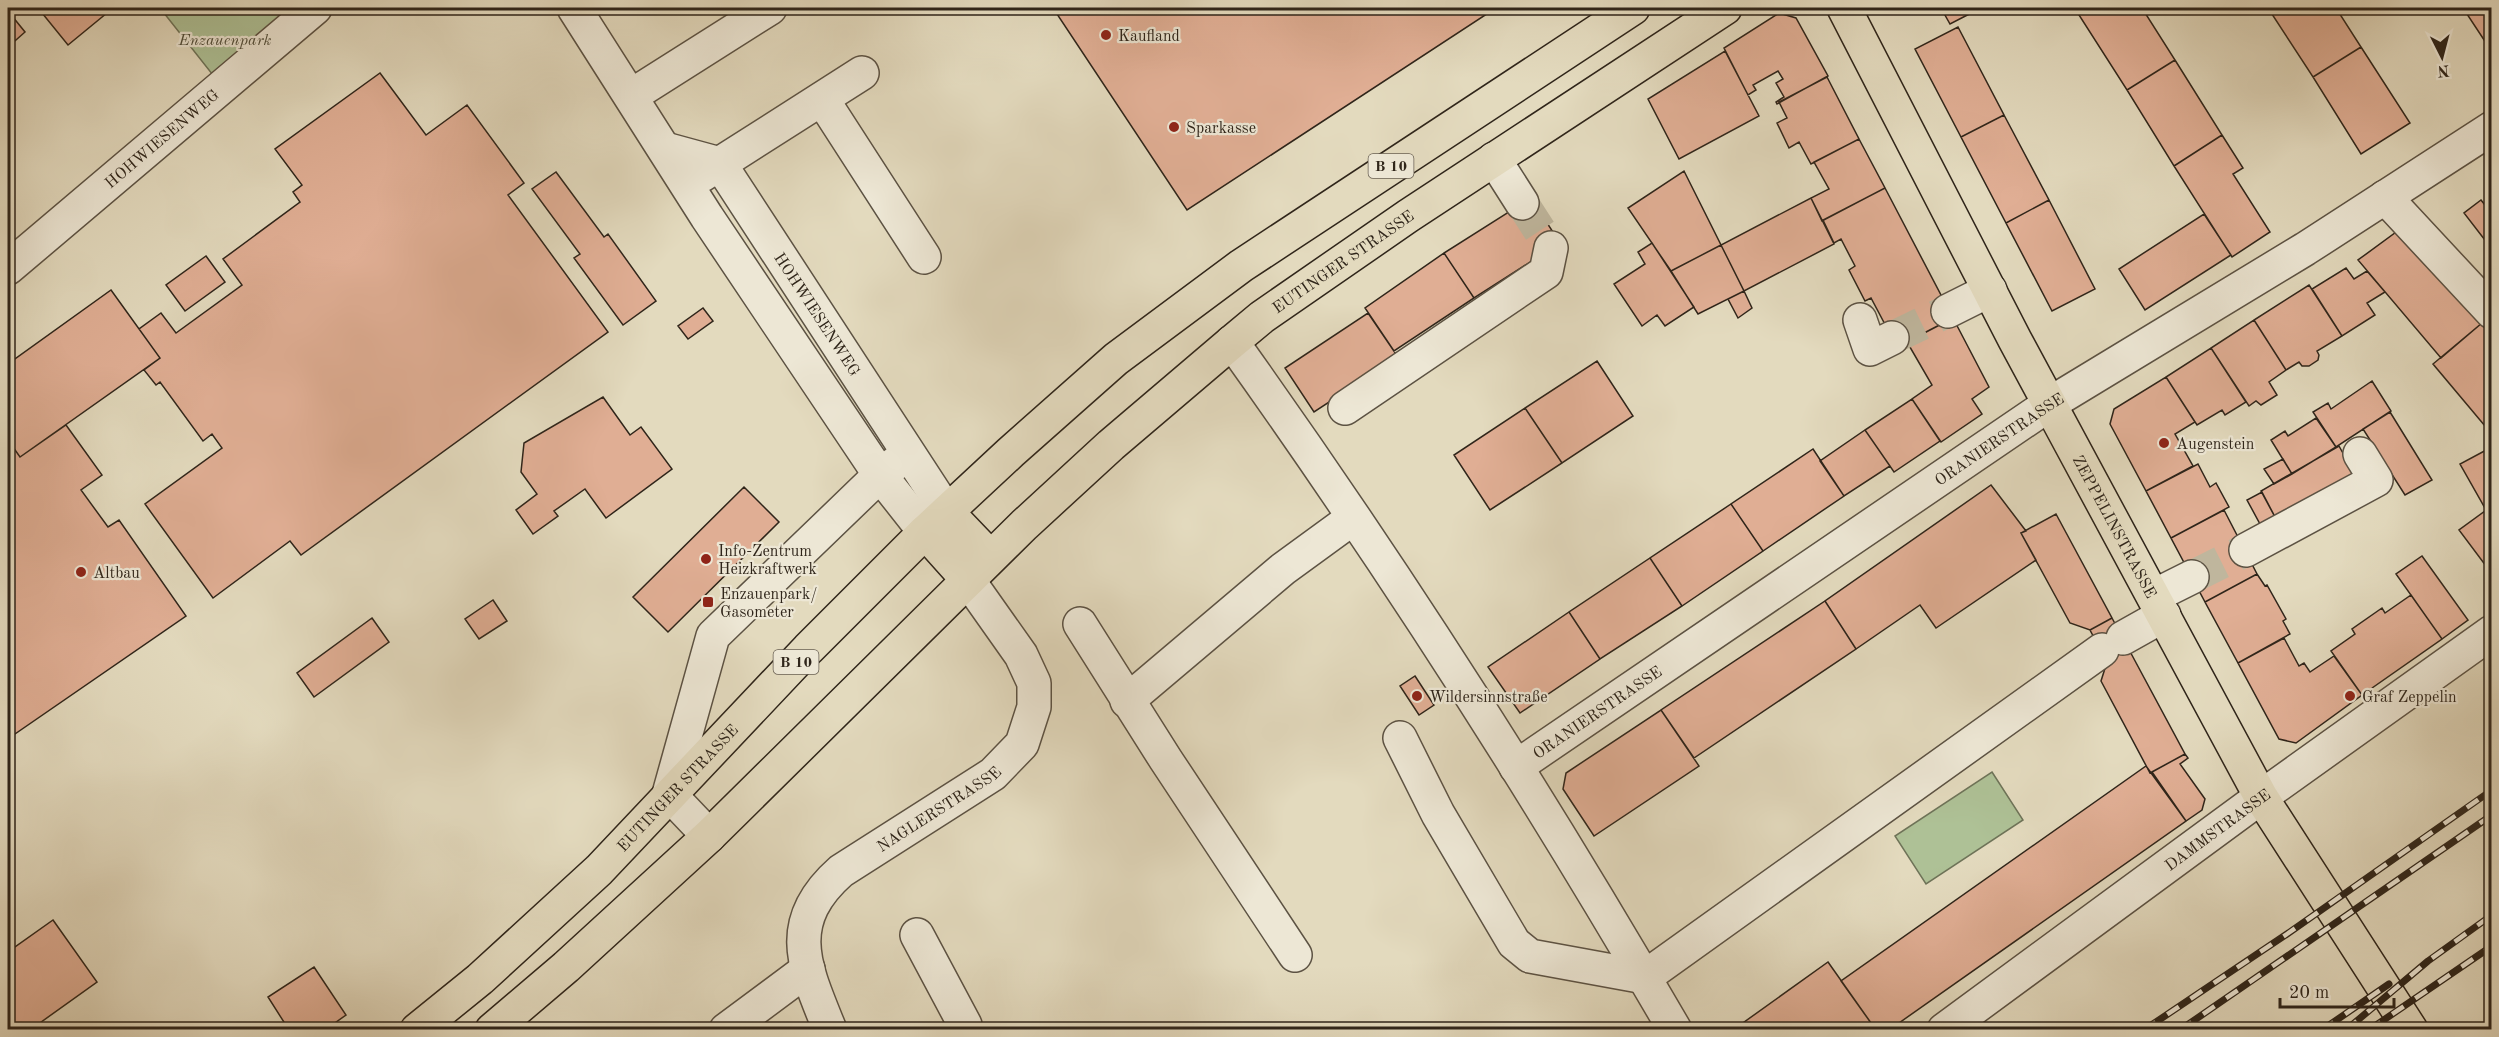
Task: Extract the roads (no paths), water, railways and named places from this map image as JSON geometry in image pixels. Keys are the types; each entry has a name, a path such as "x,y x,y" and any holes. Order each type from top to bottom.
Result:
{"main road":[{"name":"EUTINGER STRASSE","path":"417,1029 480,978 599,870 808,649 936,522 1077,393 1152,330 1241,266 1633,8"},
{"name":"ZEPPELINSTRASSE","path":"1844,8 1990,290 2261,797 2411,1029"},
{"name":"EUTINGER STRASSE","path":"499,1026 709,836 990,557 1112,446 1232,342 1301,290 1714,10"},
{"path":"936,522 990,557"},
{"path":"936,522 968,580"}],"street":[{"name":"HOHWIESENWEG","path":"8,268 315,8"},
{"path":"574,8 687,185 880,475 936,522"},
{"path":"631,96 770,8"},
{"path":"687,185 862,74"},
{"path":"822,99 924,257"},
{"name":"ORANIERSTRASSE","path":"1516,767 2050,403 2305,249 2492,128"},
{"path":"665,149 720,164"},
{"path":"1494,159 1522,203"},
{"name":"HOHWIESENWEG","path":"720,164 908,454 936,522"},
{"path":"2385,197 2492,312"},
{"path":"1344,408 1546,272 1551,248"},
{"path":"1948,310 1990,290"},
{"path":"1860,320 1870,349 1892,338"},
{"path":"1232,342 1308,433 1353,518 1516,767 1675,1029"},
{"path":"709,836 669,794 713,636 880,475 908,454"},
{"path":"2246,550 2376,480 2360,454"},
{"path":"1127,701 1283,569 1353,518"},
{"path":"1400,738 1438,814 1514,944 1530,956 1645,977 2113,644 2192,577"},
{"name":"NAGLERSTRASSE","path":"830,1029 811,982 803,953 806,923 817,897 829,882 867,853 959,798 993,774 1022,744 1034,706 1034,683 1021,655 968,580"},
{"path":"1080,624 1127,701 1295,955"},
{"name":"DAMMSTRASSE","path":"1944,1029 2261,797 2492,632"},
{"path":"917,934 965,1025"},
{"path":"726,1029 808,969"}],"tunnel":[{"path":"1522,203 1551,248"},
{"path":"1892,338 1948,311"},
{"path":"2192,577 2246,550"}],"railway":[{"path":"2144,1030 2287,934 2492,790"},
{"path":"2180,1030 2492,815"},
{"path":"2346,1030 2428,961 2492,915"},
{"path":"2369,1030 2492,946"},
{"path":"2322,1030 2389,984"}],"place":[{"name":"Kaufland","path":"1106,35"},
{"name":"Sparkasse","path":"1174,127"},
{"name":"Augenstein","path":"2164,443"},
{"name":"Info-Zentrum Heizkraftwerk","path":"706,559"},
{"name":"Altbau","path":"81,572"},
{"name":"Enzauenpark/ Gasometer","path":"708,602"},
{"name":"Wildersinnstraße","path":"1417,696"},
{"name":"Graf Zeppelin","path":"2350,696"}],"park label":[{"name":"Enzauenpark","path":"225,39"}]}
